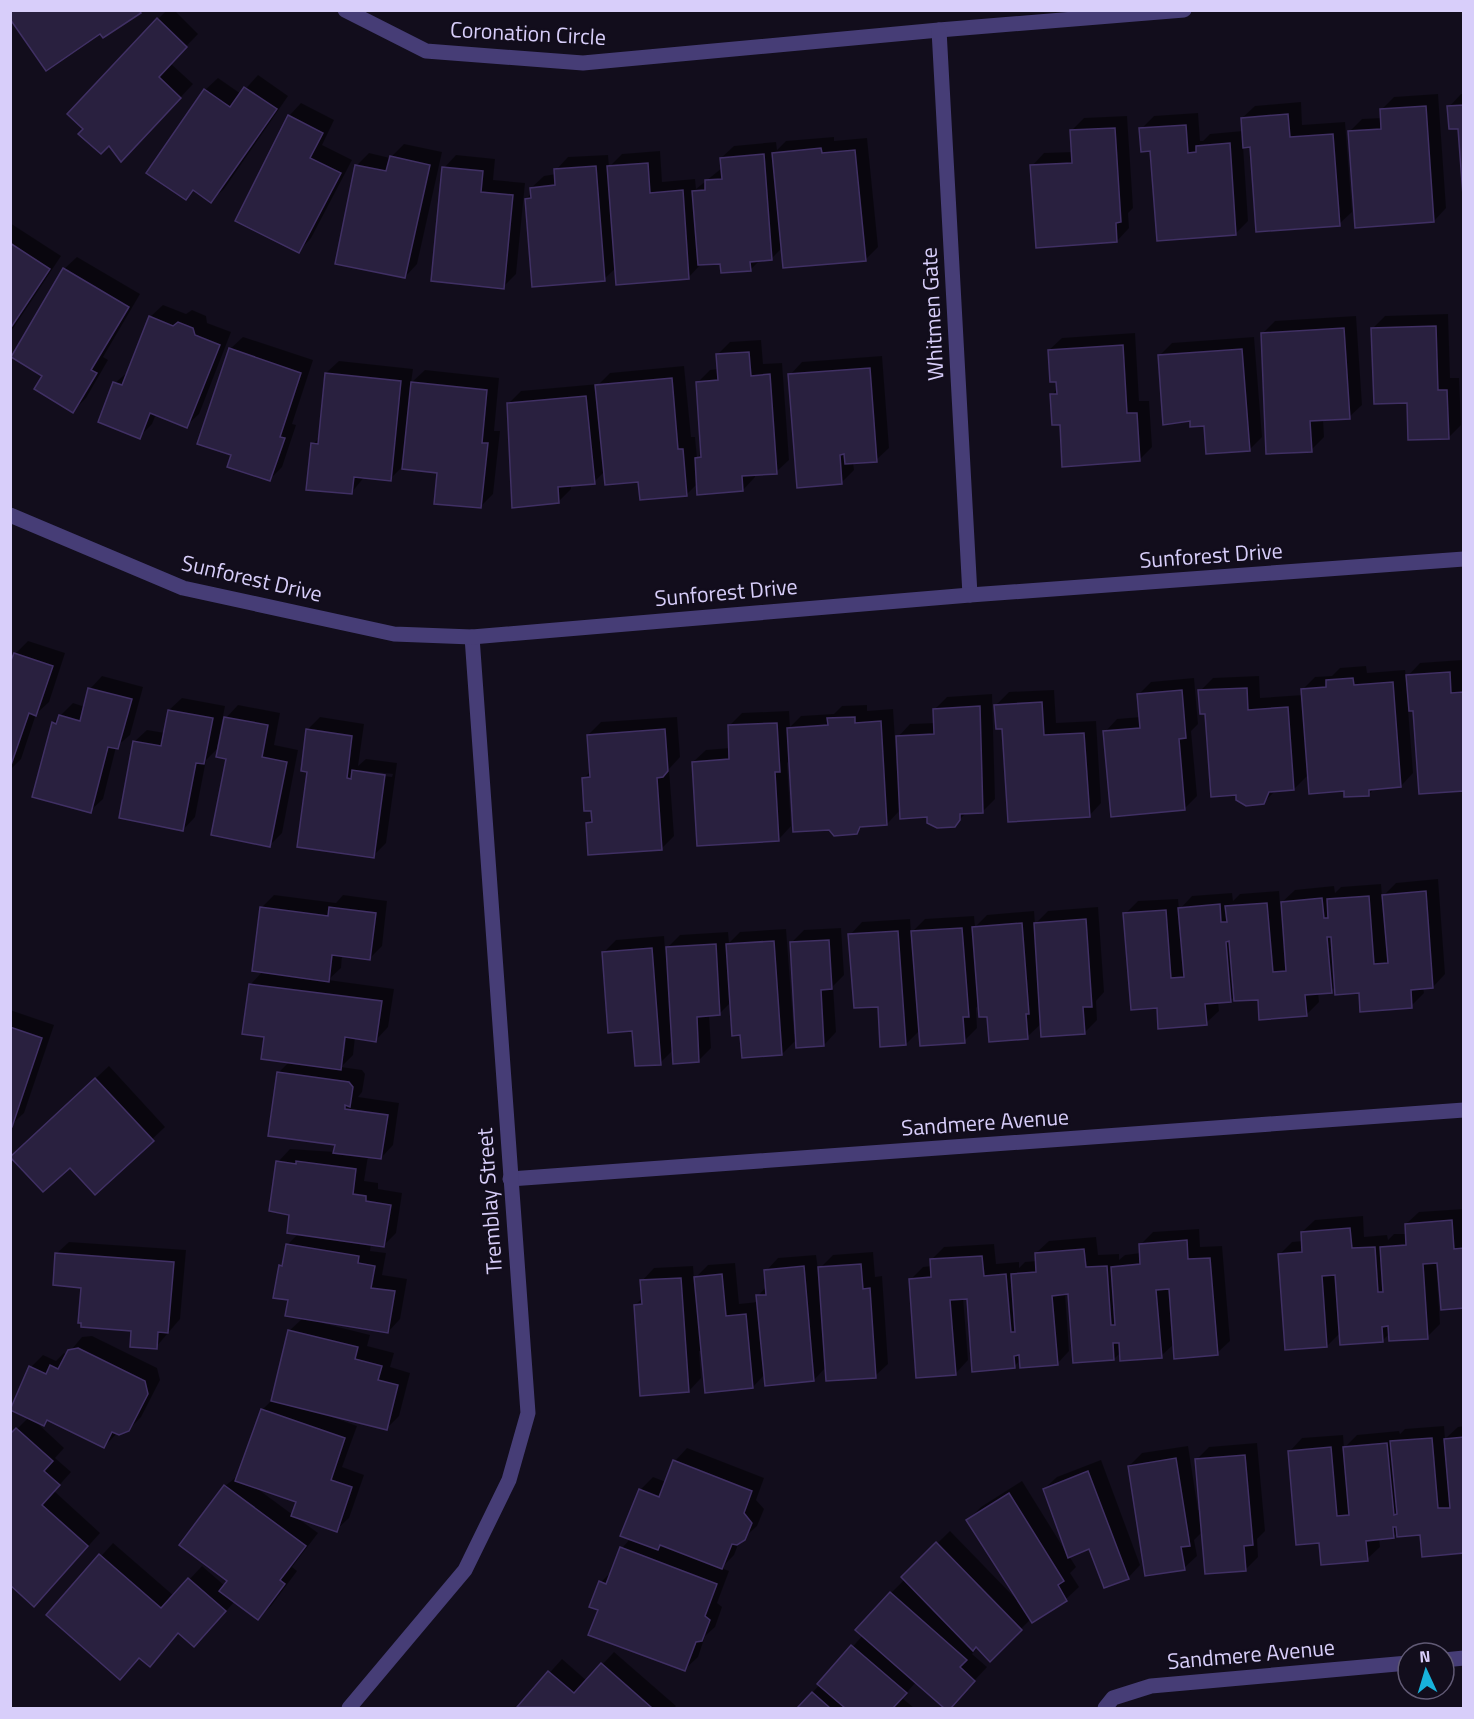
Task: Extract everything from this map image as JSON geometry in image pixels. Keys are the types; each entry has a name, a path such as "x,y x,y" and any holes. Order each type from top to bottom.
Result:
{"street":[{"name":"Coronation Circle","path":"345,10 426,51 583,63 1184,10"},
{"name":"Whitmen Gate","path":"939,30 970,595"},
{"name":"Sunforest Drive","path":"10,515 183,588 394,634 472,637 970,595 1464,559"},
{"name":"Tremblay Street","path":"349,1708 465,1570 509,1480 528,1413 472,637"},
{"name":"Sandmere Avenue","path":"510,1179 1464,1110"},
{"name":"Sandmere Avenue","path":"1105,1708 1113,1698 1151,1686 1396,1664"}],"building":[{"path":"10,10 139,10 141,13 103,38 100,34 46,71 10,19"},
{"path":"157,18 187,47 159,77 181,98 121,162 109,146 101,154 78,134 83,129 67,114"},
{"path":"244,87 277,109 211,203 193,190 186,200 146,173 204,89 230,107"},
{"path":"1464,105 1464,209 1458,129 1449,129 1447,106"},
{"path":"1426,106 1434,222 1355,228 1348,131 1381,129 1380,109"},
{"path":"1288,114 1290,137 1333,134 1340,226 1256,232 1250,147 1243,148 1241,118"},
{"path":"288,115 323,133 310,158 341,173 299,253 235,221"},
{"path":"1186,125 1188,153 1196,152 1196,146 1230,143 1236,235 1157,241 1150,151 1141,152 1139,128"},
{"path":"1115,128 1121,222 1116,223 1117,242 1036,248 1030,165 1072,163 1070,130"},
{"path":"821,148 822,153 855,150 866,261 783,268 772,153"},
{"path":"764,154 772,260 750,262 751,271 721,273 720,264 698,265 692,191 705,190 705,180 722,179 720,158"},
{"path":"390,156 430,165 405,278 335,264 355,165 386,171"},
{"path":"648,163 650,193 683,190 689,279 616,285 607,166"},
{"path":"596,166 605,281 532,287 525,199 531,198 530,188 555,185 554,169"},
{"path":"442,167 483,171 481,192 513,195 504,289 431,281"},
{"path":"10,243 50,269 10,329"},
{"path":"63,268 129,307 91,370 97,373 73,413 34,389 42,376 11,357"},
{"path":"149,316 173,326 178,322 193,328 195,335 220,345 187,428 150,413 140,439 98,422 113,382 122,385"},
{"path":"1436,326 1438,390 1447,390 1449,439 1408,440 1407,403 1374,404 1371,328"},
{"path":"1344,328 1350,419 1310,421 1312,452 1266,454 1261,333"},
{"path":"1123,345 1127,413 1137,413 1140,461 1062,467 1060,425 1052,425 1050,394 1057,394 1056,382 1050,382 1048,350"},
{"path":"229,348 301,373 280,437 285,438 270,481 227,467 231,455 197,444"},
{"path":"1242,349 1250,451 1206,454 1204,426 1190,427 1190,421 1163,425 1158,355"},
{"path":"749,352 751,376 770,374 777,474 742,476 743,491 697,495 695,458 701,457 696,382 718,380 716,354"},
{"path":"870,368 877,462 845,464 844,454 840,455 842,484 797,488 788,374"},
{"path":"325,373 401,381 391,481 354,477 352,494 306,490 311,443 318,444"},
{"path":"672,378 678,449 683,449 687,496 640,500 638,482 605,485 595,385"},
{"path":"411,382 487,390 482,443 488,443 481,508 434,504 437,473 402,469"},
{"path":"586,396 595,484 558,487 559,503 512,508 507,403"},
{"path":"14,653 53,666 36,716 29,713 10,768 10,663"},
{"path":"1450,672 1451,693 1464,692 1464,791 1419,794 1413,711 1409,711 1406,675"},
{"path":"1353,678 1354,685 1393,682 1401,787 1369,790 1369,796 1344,797 1344,791 1309,794 1301,689 1326,687 1326,680"},
{"path":"88,688 132,699 118,749 108,747 91,813 32,797 52,722 56,724 59,715 80,721"},
{"path":"1247,688 1248,710 1288,707 1294,790 1269,792 1264,804 1246,806 1236,800 1236,795 1211,797 1205,714 1200,714 1198,690"},
{"path":"1182,690 1186,738 1179,739 1185,810 1111,817 1103,731 1140,728 1137,694"},
{"path":"1042,702 1044,735 1084,733 1090,817 1008,822 1002,729 996,729 994,705"},
{"path":"980,706 983,813 960,814 960,820 955,827 937,828 927,823 927,817 900,819 896,736 934,734 933,709"},
{"path":"168,710 213,718 204,764 196,763 183,831 119,818 133,741 161,746"},
{"path":"224,717 268,725 262,757 287,762 270,847 211,835 226,759 216,757"},
{"path":"855,717 855,723 881,721 887,825 860,827 857,834 834,836 829,830 793,832 787,728 828,725 827,718"},
{"path":"777,723 780,772 775,772 779,841 697,846 692,762 729,759 728,725"},
{"path":"306,729 352,736 347,778 351,779 352,770 385,775 374,858 297,847 307,772 301,771"},
{"path":"665,729 668,771 663,777 657,778 662,850 588,855 586,823 592,822 591,811 584,811 582,778 590,777 587,735"},
{"path":"1426,891 1433,988 1411,990 1412,1008 1360,1012 1359,993 1335,995 1331,937 1327,937 1332,993 1305,995 1307,1016 1259,1020 1258,1000 1234,1001 1229,941 1226,942 1231,1002 1205,1004 1207,1025 1158,1029 1157,1008 1131,1010 1123,913 1166,910 1171,978 1184,977 1178,908 1220,904 1221,922 1227,922 1225,906 1267,903 1273,972 1286,971 1281,902 1322,898 1324,918 1328,918 1327,899 1369,896 1374,964 1388,963 1382,895"},
{"path":"260,907 328,916 329,907 376,913 370,960 332,955 329,982 252,971"},
{"path":"1086,919 1092,1007 1083,1007 1085,1034 1041,1037 1034,923"},
{"path":"1022,923 1029,1014 1026,1014 1028,1039 989,1042 987,1017 979,1017 972,927"},
{"path":"962,928 969,1017 963,1017 965,1043 920,1046 911,931"},
{"path":"898,931 906,1045 880,1047 878,1007 854,1008 848,934"},
{"path":"829,940 832,989 821,990 824,1046 796,1048 790,942"},
{"path":"774,941 782,1055 742,1058 740,1035 732,1036 726,944"},
{"path":"716,944 720,1015 697,1017 699,1062 673,1064 666,947"},
{"path":"652,948 661,1065 635,1066 632,1031 608,1033 602,952"},
{"path":"249,984 382,1001 376,1042 345,1037 341,1070 261,1059 264,1037 242,1034"},
{"path":"10,1027 42,1038 12,1127 10,1127"},
{"path":"277,1072 349,1082 353,1087 350,1107 345,1105 345,1109 388,1115 381,1159 333,1153 335,1145 268,1136"},
{"path":"95,1078 154,1141 95,1195 70,1168 43,1192 10,1157"},
{"path":"276,1161 296,1164 296,1161 356,1169 353,1194 366,1196 366,1201 391,1205 384,1247 287,1233 289,1215 269,1211"},
{"path":"1452,1220 1454,1249 1464,1248 1464,1308 1441,1310 1437,1263 1423,1264 1428,1339 1389,1341 1388,1326 1382,1327 1383,1342 1340,1345 1335,1275 1322,1276 1327,1347 1285,1350 1278,1254 1302,1252 1301,1232 1350,1228 1352,1248 1375,1247 1378,1292 1383,1292 1380,1247 1406,1245 1405,1224"},
{"path":"1187,1240 1188,1259 1210,1258 1218,1355 1174,1359 1169,1289 1156,1290 1162,1358 1120,1361 1119,1343 1113,1343 1114,1360 1073,1363 1068,1294 1052,1296 1058,1365 1020,1368 1019,1355 1014,1356 1015,1368 972,1372 967,1299 950,1300 956,1375 916,1378 909,1279 931,1277 930,1259 982,1256 984,1276 1006,1274 1011,1332 1015,1332 1011,1274 1036,1272 1035,1253 1084,1249 1086,1267 1107,1266 1111,1325 1115,1325 1111,1267 1140,1264 1139,1244"},
{"path":"286,1244 359,1256 358,1263 375,1266 371,1288 395,1291 388,1333 285,1316 288,1300 273,1298 279,1265 282,1266"},
{"path":"55,1253 174,1262 168,1333 158,1332 157,1349 130,1347 131,1331 81,1327 81,1323 78,1323 81,1288 53,1285"},
{"path":"861,1264 863,1289 870,1288 876,1378 826,1381 818,1267"},
{"path":"804,1266 814,1381 765,1386 756,1295 766,1295 764,1270"},
{"path":"722,1274 726,1316 746,1314 753,1388 705,1393 694,1277"},
{"path":"681,1278 689,1392 640,1396 634,1305 642,1304 640,1280"},
{"path":"288,1330 358,1347 355,1359 382,1366 378,1380 398,1385 387,1430 271,1401"},
{"path":"78,1348 145,1381 148,1394 129,1431 119,1435 112,1432 104,1448 47,1420 44,1426 10,1410 29,1366 46,1374 50,1365 58,1369 68,1350"},
{"path":"261,1409 345,1438 331,1480 352,1487 337,1532 291,1516 296,1502 235,1481"},
{"path":"16,1428 53,1461 44,1471 60,1485 42,1505 88,1546 34,1607 10,1585 10,1434"},
{"path":"1464,1437 1464,1553 1422,1557 1420,1535 1397,1537 1396,1527 1393,1527 1394,1538 1366,1541 1368,1561 1321,1565 1319,1543 1296,1545 1288,1451 1331,1447 1337,1516 1349,1515 1343,1447 1387,1443 1394,1515 1397,1514 1390,1441 1432,1438 1438,1508 1450,1508 1444,1439"},
{"path":"1245,1455 1253,1545 1244,1546 1246,1571 1205,1574 1195,1459"},
{"path":"1176,1458 1190,1546 1181,1547 1185,1570 1145,1576 1128,1466"},
{"path":"673,1460 752,1491 744,1513 752,1523 745,1540 737,1545 732,1544 722,1569 660,1545 658,1550 620,1536 639,1489 659,1497"},
{"path":"1088,1471 1129,1579 1104,1588 1089,1549 1068,1558 1043,1489"},
{"path":"224,1485 306,1546 280,1580 285,1584 258,1620 219,1591 227,1581 179,1545"},
{"path":"1009,1493 1064,1581 1058,1585 1067,1601 1032,1623 966,1520"},
{"path":"936,1542 1022,1630 990,1662 976,1647 973,1651 901,1577"},
{"path":"620,1547 717,1584 705,1616 710,1620 702,1641 696,1642 685,1671 588,1635 598,1610 589,1607 599,1581 606,1584"},
{"path":"99,1554 161,1608 188,1578 226,1611 194,1647 178,1633 150,1667 139,1658 120,1680 46,1615"},
{"path":"890,1592 967,1660 960,1667 975,1681 951,1708 944,1708 855,1630"},
{"path":"851,1645 907,1693 893,1708 845,1708 817,1684"},
{"path":"601,1663 652,1708 517,1707 548,1671 574,1693"},
{"path":"812,1692 830,1708 797,1708"}]}
